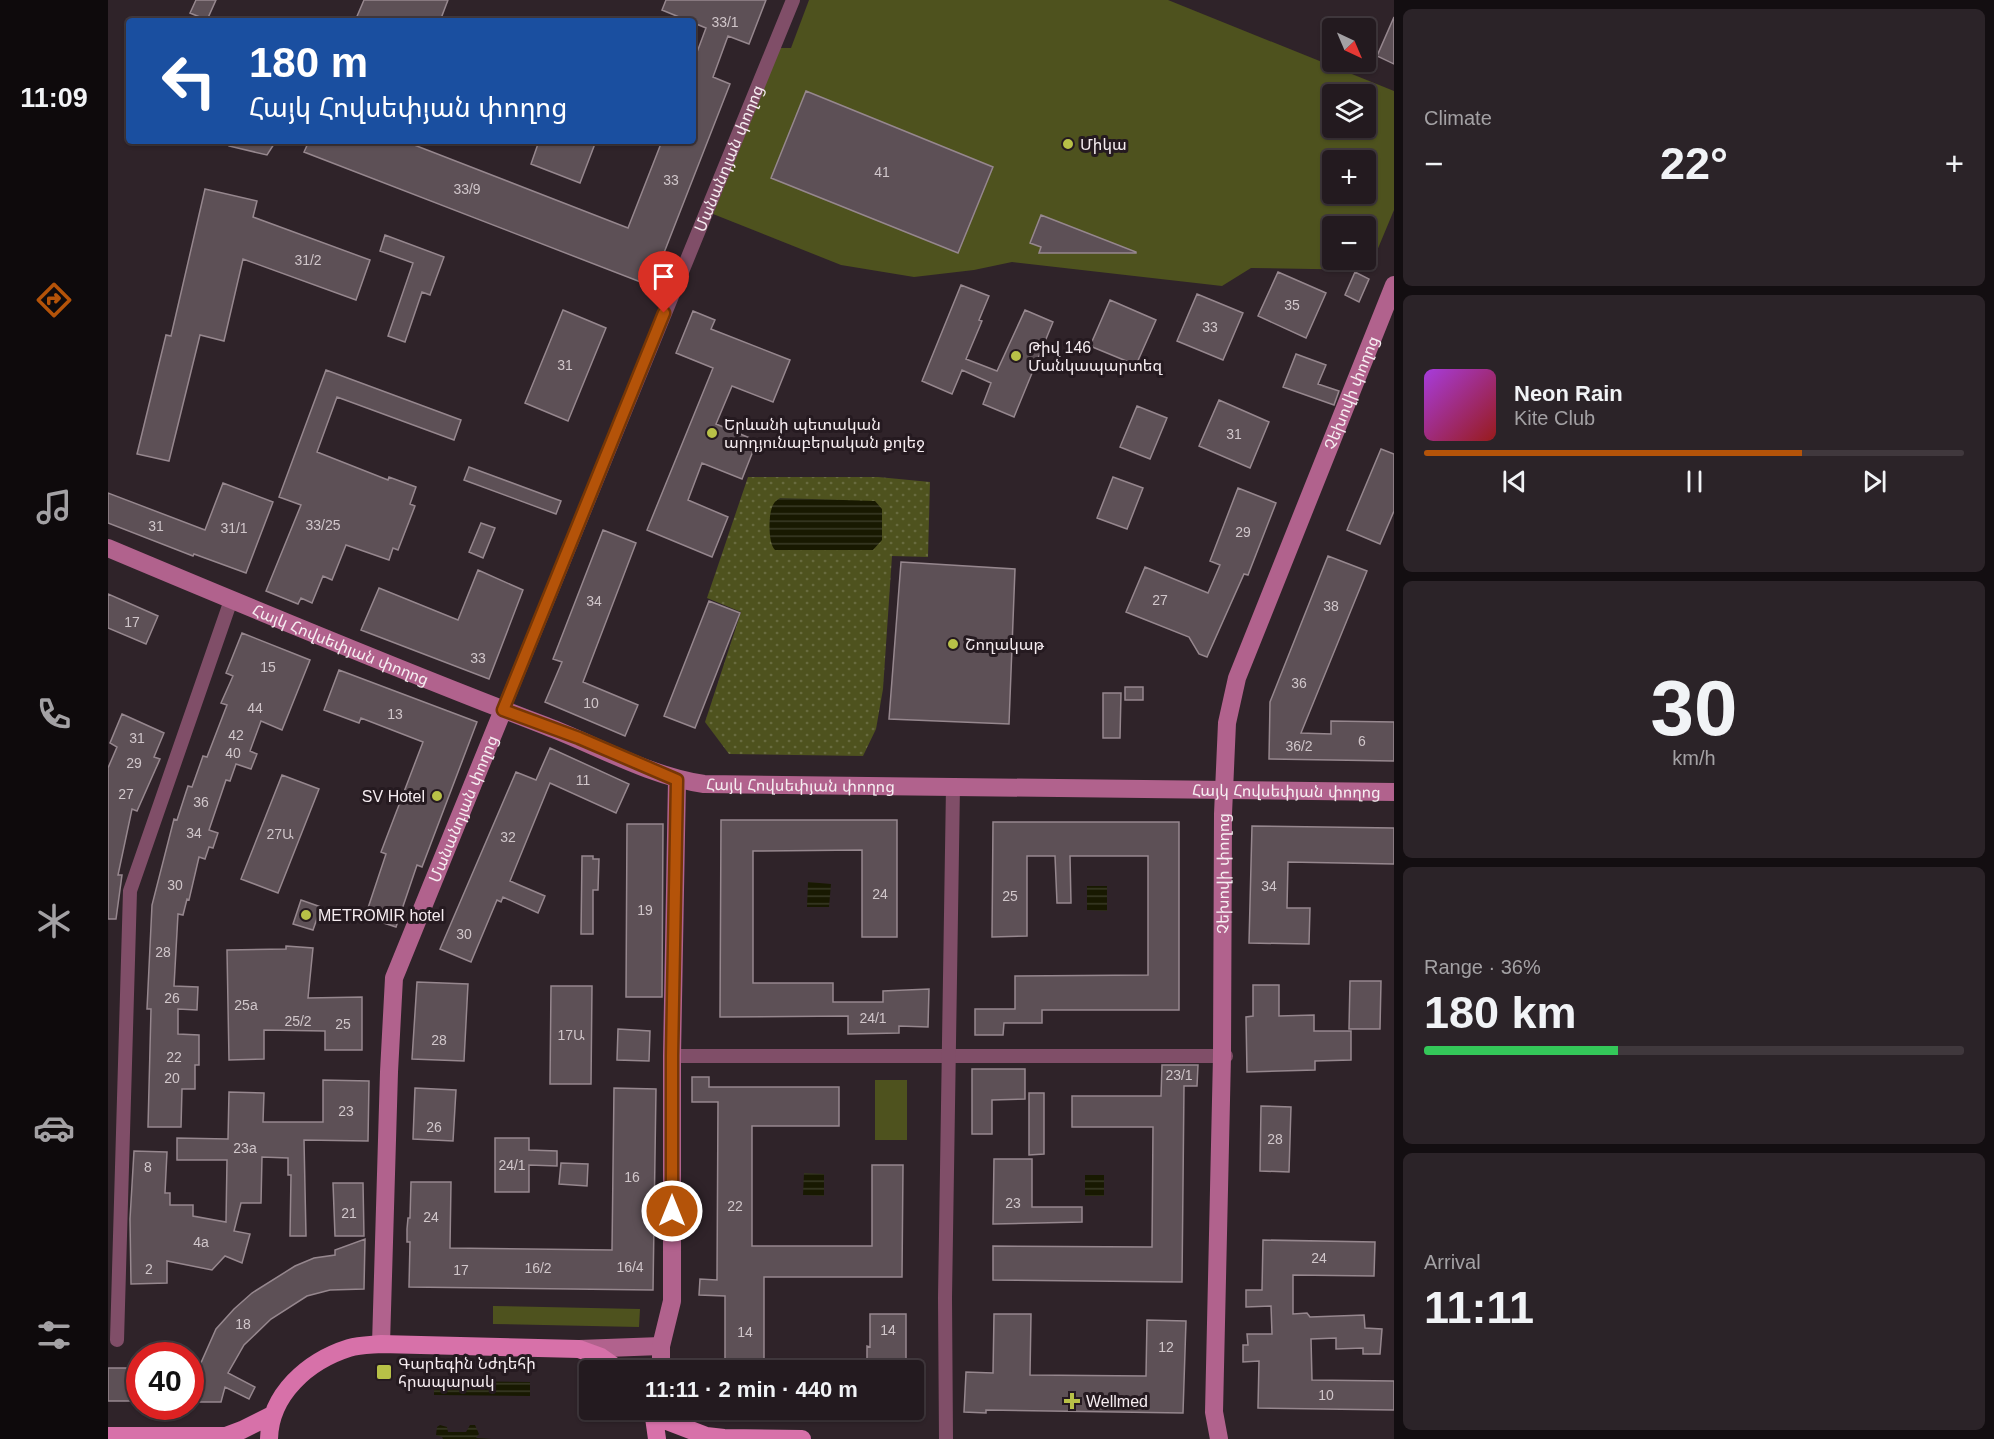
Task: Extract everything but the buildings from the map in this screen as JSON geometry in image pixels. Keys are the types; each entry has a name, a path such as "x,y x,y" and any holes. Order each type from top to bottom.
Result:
{"main road":[{"path":"269,1439 272,1415 297,1377 326,1357 350,1347 381,1344 579,1349 605,1360"},
{"path":"108,1436 226,1436 272,1415"},
{"path":"654,1420 657,1439"},
{"path":"669,1420 706,1436 802,1439"}],"street":[{"name":"Մանանդյան փողոց","path":"381,1344 394,978 793,0"},
{"name":"Չեխովի փողոց","path":"1218,1430 1223,1402 1227,723 1237,678 1394,285"},
{"name":"Չեխովի փողոց","path":"1227,790 1244,680 1394,301"},
{"name":"Հայկ Հովսեփյան փողոց","path":"108,548 503,710 579,738 677,780 704,784 1394,792"},
{"path":"117,1340 130,891 231,600"},
{"path":"661,1360 661,1346 672,1301 672,1056 677,780"},
{"path":"946,1439 945,1298 952,786"},
{"path":"672,1056 1224,1056"},
{"path":"579,1349 661,1346"}],"green space":[{"name":"Միկա","path":"809,0 1168,0 1322,62 1322,72 1347,72 1394,91 1394,210 1376,253 1376,216 1322,216 1322,269 1251,268 1222,286 1012,262 974,270 914,277 841,265 713,214 780,48 791,48"},
{"path":"748,477 878,477 930,482 928,557 892,556 883,689 876,729 863,756 729,754 705,722 741,612 707,598"},
{"path":"875,1080 907,1080 907,1140 875,1140"},
{"path":"493,1306 640,1309 639,1327 493,1324"}],"shaded area":[{"path":"780,498 875,501 882,509 882,540 873,550 775,550 770,535 771,509"},
{"path":"808,882 831,884 829,907 807,907"},
{"path":"1087,886 1107,886 1107,911 1087,910"},
{"path":"804,1173 824,1174 824,1196 803,1195"},
{"path":"1085,1175 1104,1175 1104,1196 1085,1196"},
{"path":"434,1381 530,1382 530,1396 434,1395"},
{"path":"440,1425 447,1427 448,1432 466,1432 470,1425 475,1425 479,1434 476,1438 492,1439 443,1439 436,1435 437,1427"}],"place":[{"name":"Միկա","path":"1068,144"},
{"name":"Թիվ 146 Մանկապարտեզ","path":"1016,356"},
{"name":"Երևանի պետական արդյունաբերական քոլեջ","path":"712,433"},
{"name":"Շողակաթ","path":"953,644"},
{"name":"SV Hotel","path":"437,796"},
{"name":"METROMIR hotel","path":"306,915"},
{"name":"Գարեգին Նժդեհի հրապարակ","path":"384,1372"},
{"name":"Wellmed","path":"1072,1401"}],"route":[{"path":"664,313 503,710 579,738 677,780 672,1211"}]}
